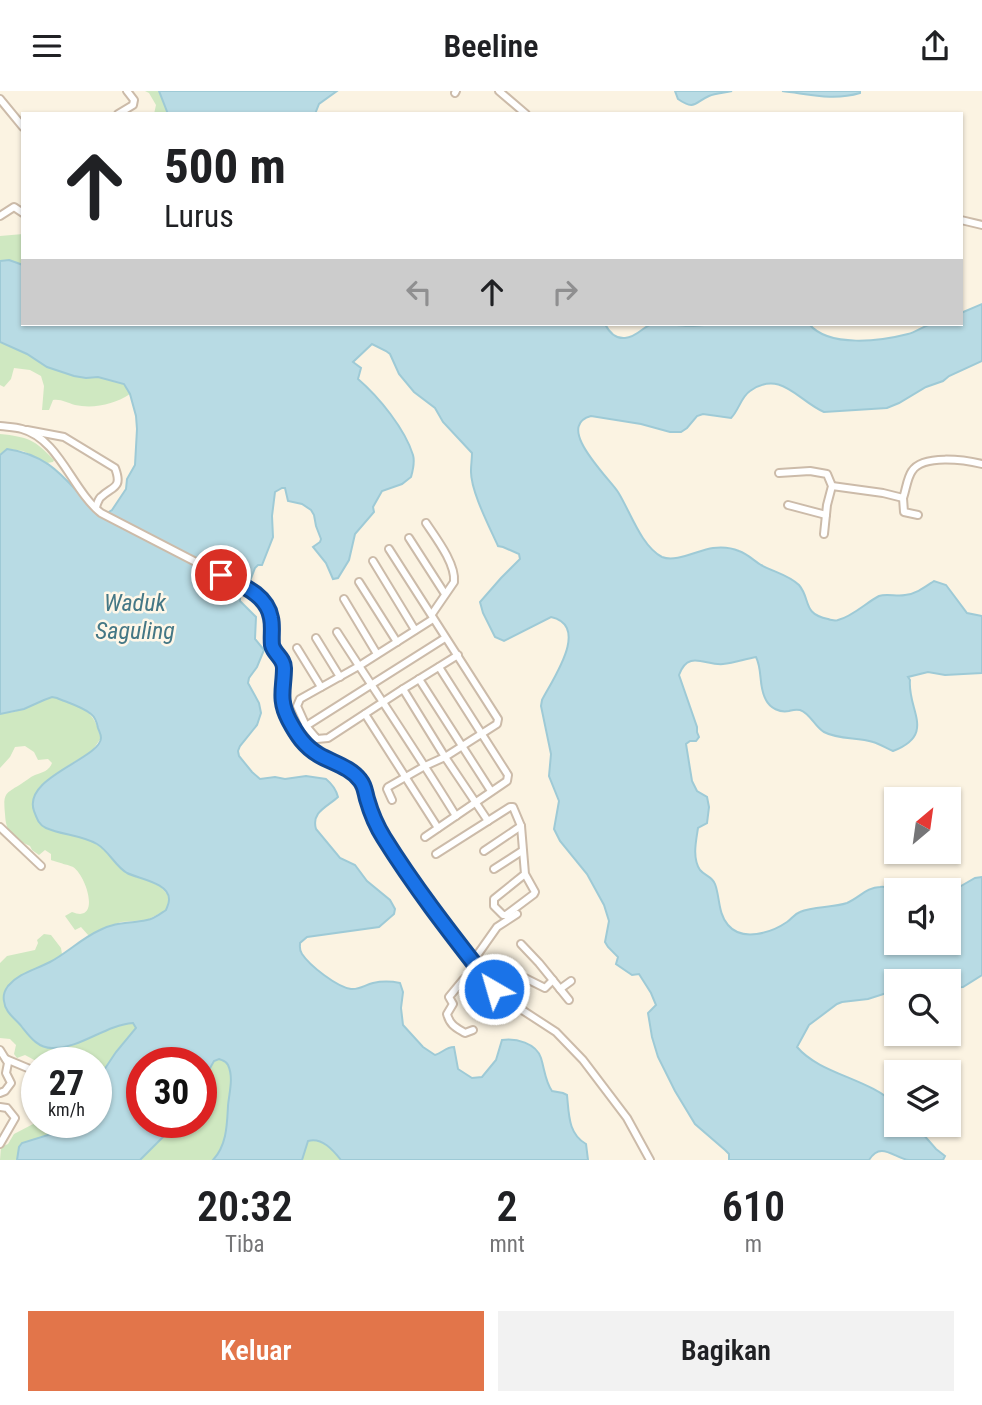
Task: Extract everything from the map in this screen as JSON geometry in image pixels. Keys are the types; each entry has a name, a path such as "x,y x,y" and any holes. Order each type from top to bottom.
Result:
{"street":[{"path":"121,112 132,105 134,100 127,91"},
{"path":"499,91 524,112"},
{"path":"0,99 21,125"},
{"path":"0,216 14,207 21,212"},
{"path":"963,220 982,225"},
{"path":"0,426 64,437 115,468 118,480 116,485 101,496 98,510"},
{"path":"26,430 57,455 86,498 98,510 245,587 264,602 269,608 272,622 273,649 283,661 282,701 295,733 303,744 348,770 361,781 383,837 414,885 502,996 552,1029 574,1051 626,1118 650,1160"},
{"path":"918,515 904,512 903,498 912,470 934,460 982,464"},
{"path":"779,473 810,471 827,474 832,486 824,534"},
{"path":"832,486 903,498"},
{"path":"788,505 826,515"},
{"path":"426,523 450,562 455,576 454,582 432,616 359,666 300,699 297,706 306,726 317,739 328,738 458,655"},
{"path":"408,538 444,594"},
{"path":"389,549 498,719 496,724 445,757 388,787 392,800"},
{"path":"373,561 415,630"},
{"path":"359,582 397,642"},
{"path":"344,599 377,654"},
{"path":"337,632 456,816"},
{"path":"316,638 340,677"},
{"path":"295,733 445,638"},
{"path":"297,648 321,687"},
{"path":"425,837 508,781 508,775 439,667"},
{"path":"419,679 491,791"},
{"path":"403,689 488,821"},
{"path":"365,714 438,828"},
{"path":"436,854 513,807 521,826 524,874 535,892 503,915 494,906 494,899 524,874"},
{"path":"484,851 521,826"},
{"path":"0,827 41,866"},
{"path":"494,869 522,851"},
{"path":"473,1030 465,1033 449,1023 447,1014 453,1004 449,997 475,964 497,926 517,914"},
{"path":"521,944 569,1000"},
{"path":"502,996 514,975 545,988 553,980"},
{"path":"560,989 571,981"},
{"path":"0,1050 9,1066 6,1073 11,1083 0,1093"},
{"path":"6,1059 21,1065"},
{"path":"0,1107 6,1107 15,1118 0,1143"}],"green space":[{"path":"145,91 159,91 167,112 154,112 156,105"},
{"path":"21,234 21,264 9,260 0,261 0,236"},
{"path":"0,342 47,367 74,376 98,376 124,384 130,394 118,401 97,406 53,400 49,410 42,410 44,386 41,376 30,370 14,368 11,379 4,387 0,385"},
{"path":"0,434 17,436 36,443 53,462 47,463 23,451 8,449 0,455"},
{"path":"57,697 91,715 101,738 92,751 39,788 47,828 90,840 107,851 121,869 157,883 169,900 166,910 147,920 121,922 89,936 81,927 75,930 65,916 72,912 81,914 89,905 86,888 78,872 72,866 51,860 51,854 45,850 39,855 9,831 4,807 6,795 31,777 47,770 52,763 48,759 38,760 34,752 25,746 15,747 0,768 0,714 14,712"},
{"path":"44,934 51,935 61,948 62,954 51,962 21,975 5,991 8,1012 19,1023 69,1045 109,1029 134,1023 136,1028 112,1058 112,1047 21,1047 21,1056 17,1058 14,1054 16,1045 10,1039 0,1038 0,963 7,956 35,950 37,940"},
{"path":"217,1060 226,1062 231,1080 225,1134 218,1154 213,1160 140,1160 162,1138 217,1138"},
{"path":"21,1130 21,1138 38,1138 22,1143 17,1160 0,1160 1,1147 8,1144 14,1134"},
{"path":"313,1139 332,1150 341,1160 302,1160 308,1141"}],"water":[{"path":"159,91 337,91 319,104 316,112 167,112"},
{"path":"675,91 732,91 712,95 692,105 678,99"},
{"path":"782,91 860,91 860,93 831,97"},
{"name":"Waduk Saguling","path":"9,260 21,264 21,326 606,326 621,338 634,336 649,326 811,326 829,337 856,341 897,337 927,326 963,326 963,312 982,304 982,361 887,408 824,412 789,389 771,383 750,391 731,418 703,414 697,416 681,432 591,416 581,422 578,430 587,452 618,492 642,537 662,557 680,557 716,548 739,551 795,582 803,590 814,614 832,620 849,616 879,596 909,594 934,581 946,585 967,613 982,616 982,673 945,675 928,672 908,677 917,729 914,737 893,751 873,742 824,732 800,710 779,711 773,708 764,695 756,657 723,664 692,661 683,667 679,675 699,737 686,744 692,781 697,791 707,797 709,807 707,823 698,828 696,860 700,870 714,881 722,916 734,930 749,934 765,932 789,921 800,912 847,903 875,887 884,887 884,955 961,955 961,886 982,877 982,975 961,987 961,969 884,969 884,994 837,1004 809,1025 797,1047 819,1064 884,1095 884,1137 926,1137 945,1156 943,1160 909,1160 878,1151 869,1160 729,1160 729,1154 695,1124 658,1057 648,1013 656,1005 651,993 639,974 632,975 616,964 618,957 605,942 609,921 604,905 587,874 560,841 554,829 559,801 549,776 551,754 541,706 565,654 568,631 563,622 551,617 504,641 495,637 480,602 520,559 519,554 498,546 474,488 472,453 443,422 435,408 414,392 399,374 390,354 372,344 353,362 361,368 358,379 390,414 404,435 414,460 411,477 402,484 382,491 373,507 374,512 355,534 349,560 338,578 333,579 326,563 313,547 321,539 311,510 302,504 288,501 285,488 275,492 273,537 262,565 255,568 250,581 247,581 240,592 240,601 256,617 255,639 264,650 248,683 259,703 261,713 257,725 240,746 239,756 260,779 306,776 326,779 338,797 318,814 316,829 340,858 355,865 367,881 390,900 395,909 394,914 379,927 307,937 300,943 300,951 306,959 331,980 351,989 380,982 400,983 403,992 403,1025 423,1047 435,1055 454,1047 458,1069 472,1078 482,1077 496,1060 502,1040 530,1045 541,1058 546,1080 552,1091 567,1095 570,1123 576,1135 586,1144 588,1160 341,1160 327,1145 313,1140 308,1141 302,1160 213,1160 221,1148 225,1134 231,1086 228,1065 217,1060 217,1047 126,1047 126,1138 162,1138 140,1160 17,1160 22,1143 38,1138 112,1138 112,1058 136,1028 133,1023 112,1028 73,1045 43,1046 31,1038 11,1016 6,1009 4,993 17,978 56,958 87,937 112,925 155,917 166,910 169,900 165,889 127,873 97,844 46,828 36,817 33,799 39,788 97,746 101,737 92,715 52,697 24,709 0,714 0,455 7,449 38,458 60,474 102,516 112,510 126,489 127,479 135,465 137,429 130,394 124,384 98,377 74,376 47,367 0,342 0,261"}],"route":[{"path":"221,575 251,591 269,608 273,649 283,661 284,667 282,701 295,733 303,744 356,775 361,781 383,837 425,900 494,989"}]}
